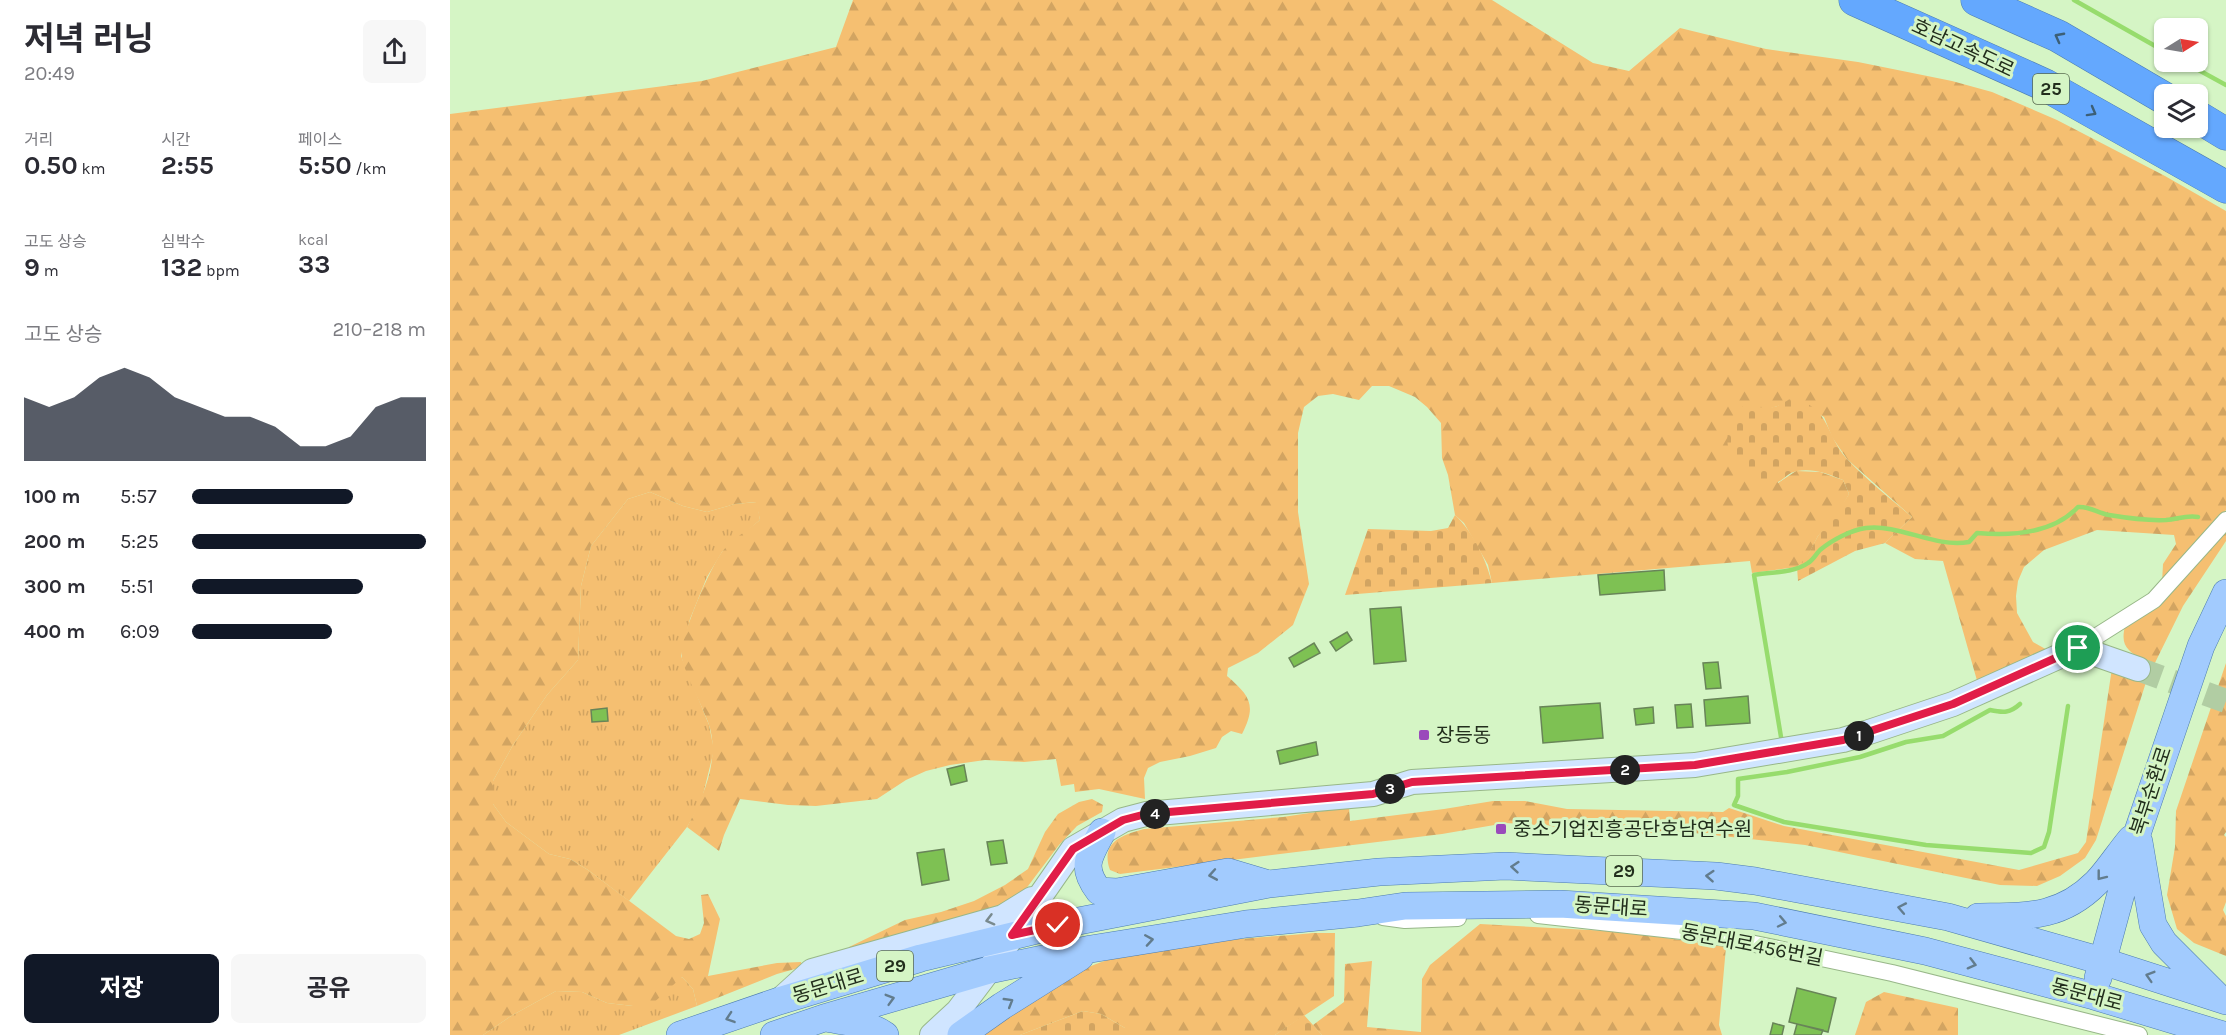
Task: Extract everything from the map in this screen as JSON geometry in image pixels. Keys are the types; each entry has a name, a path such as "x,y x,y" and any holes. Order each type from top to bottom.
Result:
{"highway":[{"name":"호남고속도로","path":"1855,0 2045,86 2226,187"},
{"name":"25","path":"1977,0 2058,36 2154,92"},
{"path":"2208,123 2226,134"}],"main road":[{"name":"북부순환로","path":"2094,996 2138,831 2200,646 2226,592"},
{"path":"1948,917 2043,914 2067,905 2097,883 2138,831"},
{"path":"2138,831 2153,925 2164,943 2222,999"},
{"path":"1102,832 1087,861 1090,880 1100,891 1118,892 1228,872 1269,884"},
{"name":"동문대로","path":"680,1035 779,1001 921,958 1012,935 1269,884 1379,872 1505,866 1716,876 1755,881 1948,917 2102,961 2222,999"},
{"name":"동문대로","path":"774,1035 824,1018 989,970 1091,949 1246,924 1405,906 1560,904 1754,916 1925,951 2094,996 2223,1035"},
{"path":"961,1035 1091,949"},
{"path":"824,1018 860,1024 885,1035"}],"street":[{"path":"932,1035 958,1011 1073,849 1123,820 1146,814 1373,794 1412,782 1695,765 1843,740 1953,704 2078,648 2154,600 2226,520"},
{"path":"2078,648 2138,669"},
{"path":"779,1001 812,971 1003,917 1042,893"},
{"name":"동문대로456번길","path":"1358,913 1405,920 1529,914 1691,932 1892,973 2139,1035"}],"green space":[{"path":"853,0 1492,0 1593,63 1629,71 1680,28 1766,49 1858,62 1952,81 1992,92 2057,120 2165,176 2226,211 2226,510 2162,583 2163,564 2176,544 2174,535 2097,530 2044,550 2024,567 2018,581 2016,596 2017,613 2033,642 2049,651 1978,684 1943,561 1915,559 1885,543 1912,517 1847,459 1832,437 1824,417 1791,399 1768,409 1778,483 1796,471 1820,472 1843,480 1849,494 1839,512 1818,536 1806,559 1797,567 1752,573 1750,561 1492,583 1488,565 1464,523 1455,515 1448,475 1442,458 1441,423 1427,407 1415,397 1389,386 1372,386 1359,400 1333,394 1318,396 1304,407 1298,433 1298,512 1309,584 1293,625 1258,653 1228,668 1227,676 1241,689 1249,702 1249,716 1242,734 1231,731 1222,737 1216,748 1160,762 1148,768 1144,778 1145,799 1099,789 1075,792 1074,784 1061,786 1056,759 1024,762 985,760 950,765 926,771 906,780 877,799 816,806 740,799 719,851 687,827 705,790 713,749 708,722 682,659 682,650 696,605 717,560 730,543 760,520 756,502 735,504 707,512 683,506 650,492 628,499 591,546 581,586 578,660 547,695 513,745 493,781 493,804 506,822 549,854 570,859 588,870 676,936 689,939 700,934 704,923 701,895 708,894 720,919 708,976 777,963 801,962 802,967 777,974 697,1006 693,989 682,977 650,1006 607,1003 582,992 556,991 511,1016 483,1035 450,1035 450,114 702,81 836,47"},
{"path":"1791,398 1814,408 1821,415 1849,461 1912,517 1885,543 1855,551 1798,581 1797,567 1849,494 1843,480 1821,472 1803,470 1792,473 1778,482 1757,481 1737,463 1731,454 1727,438 1732,421 1745,404 1769,408"},
{"path":"650,492 683,506 707,512 735,504 757,502 760,520 722,552 707,577 690,619 681,656 709,725 714,750 701,803 687,827 629,901 588,870 570,859 549,854 506,822 493,804 493,781 513,745 547,695 578,660 581,586 591,546 628,499"},
{"path":"1455,515 1468,529 1478,546 1492,583 1345,595 1368,529 1431,531 1448,528"},
{"path":"2226,527 2226,541 2183,606 2147,679 2096,840 2085,858 2060,876 2037,886 2000,885 1805,845 1694,833 1589,835 1551,826 1506,823 1442,834 1120,874 1110,870 1108,853 1115,841 1144,829 1283,817 1349,807 1350,821 1493,801 1525,801 1567,809 1723,812 1729,808 1784,826 2019,870 2078,853 2086,842 2112,668 2144,661 2127,647 2124,639 2125,626"},
{"path":"2226,663 2226,832 2224,835 2226,837 2226,902 2223,910 2226,916 2226,956 2194,943 2177,929 2167,895 2175,847 2176,811"},
{"path":"1092,799 1103,805 1102,812 1077,826 1059,845 1025,890 999,908 851,952 849,947 905,920 941,912 974,901 1005,885 1028,869 1045,832 1058,814 1079,802"},
{"path":"1480,924 1627,932 1726,947 1719,1025 1722,1035 1322,1035 1313,1025 1344,1002 1345,964 1372,961 1367,1027 1421,1032 1422,979 1430,965"},
{"path":"1335,933 1334,996 1275,1035 1125,1035 1125,1028 1101,1014 1083,1011 1020,1035 972,1035 1032,996 1064,979 1096,964 1121,956 1175,945"},
{"path":"682,977 693,989 697,1006 619,1035 483,1035 511,1016 556,991 582,992 607,1003 633,1006"},
{"path":"1884,992 1958,1008 1958,1035 1855,1035 1866,1002"},
{"path":"1083,1011 1101,1014 1125,1028 1125,1035 1020,1035"},
{"path":"1304,1015 1322,1035 1275,1035"}],"building":[{"path":"1664,570 1665,590 1600,595 1598,575"},
{"path":"1401,607 1406,661 1374,664 1370,609"},
{"path":"1347,632 1352,640 1336,651 1330,642"},
{"path":"1314,643 1320,653 1294,667 1289,658"},
{"path":"1718,662 1721,688 1706,689 1703,663"},
{"path":"1748,696 1750,723 1706,726 1704,700"},
{"path":"1600,703 1603,738 1543,743 1540,707"},
{"path":"1691,704 1693,727 1677,728 1675,705"},
{"path":"1653,707 1654,723 1636,725 1634,709"},
{"path":"607,708 608,721 592,722 591,710"},
{"path":"1316,742 1318,755 1280,764 1277,751"},
{"path":"964,765 967,781 951,785 947,769"},
{"path":"1003,840 1007,863 991,865 987,842"},
{"path":"944,849 949,880 922,885 917,853"},
{"path":"1797,988 1836,998 1828,1032 1789,1022"},
{"path":"1773,1023 1784,1026 1782,1035 1770,1035"},
{"path":"1797,1024 1823,1030 1821,1035 1794,1035"}],"waterway":[{"path":"2074,0 2154,45"},
{"path":"2202,72 2226,85"},
{"path":"1782,743 1754,575 1802,566 1836,539 1866,528 1892,529 1943,542 1956,543 1969,542 1977,533 2004,534 2044,528 2068,516 2078,507 2109,515 2144,520 2198,517"},
{"path":"2020,704 2006,712 1990,710 1943,736 1906,742 1860,757 1787,772 1738,779 1738,796 1734,805 1784,822 1926,845 2031,853 2044,847 2049,832 2068,706"}],"tunnel":[{"path":"2138,669 2226,701"}],"place":[{"name":"장등동","path":"1424,735"},
{"name":"중소기업진흥공단호남연수원","path":"1501,829"}],"route":[{"path":"1058,925 1012,935 1073,849 1123,820 1146,814 1373,794 1412,782 1695,765 1843,740 1953,704 2078,648"}]}
